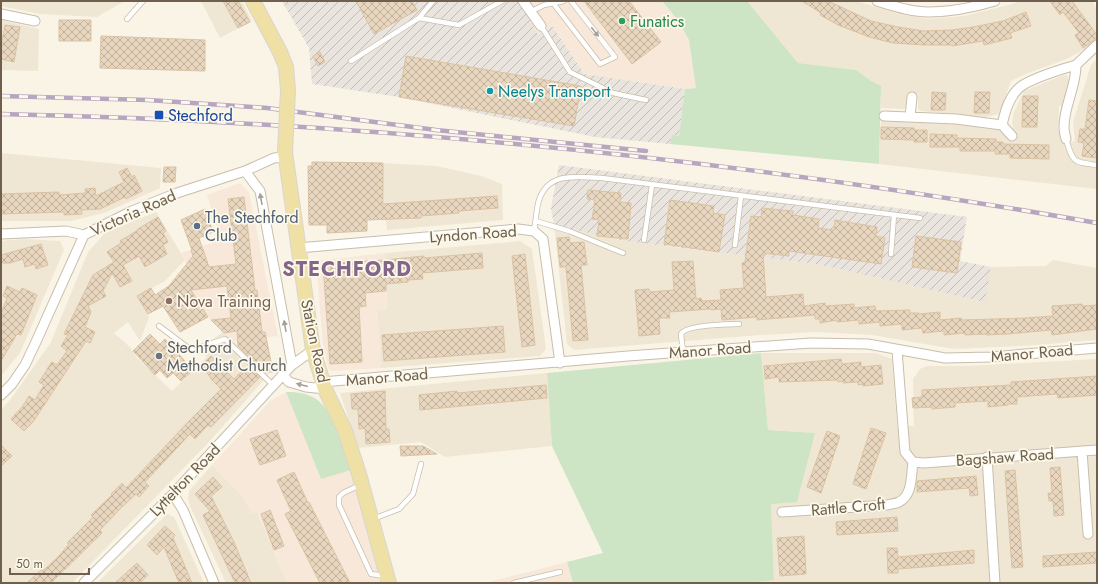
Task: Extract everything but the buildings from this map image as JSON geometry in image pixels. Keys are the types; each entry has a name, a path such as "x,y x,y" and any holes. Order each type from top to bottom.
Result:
{"main road":[{"name":"Station Road","path":"253,1 280,52 286,67 288,90 285,154 313,350 324,386 344,431 362,484 388,579"}],"street":[{"path":"523,1 541,26"},
{"path":"877,1 893,6 928,12 975,7 995,1"},
{"path":"1,14 35,21"},
{"path":"1002,125 1006,110 1012,97 1022,85 1076,65 1097,45"},
{"path":"1066,139 1064,127 1065,113 1076,77 1076,65"},
{"path":"910,117 912,97"},
{"path":"884,116 956,119 1002,125 1012,136"},
{"name":"Victoria Road","path":"1,395 12,384 28,358 84,235 132,211 164,198 244,171 285,154"},
{"path":"244,171 260,191 292,365"},
{"name":"Lyndon Road","path":"298,248 518,229 534,231 543,239 560,363"},
{"path":"1,234 66,231 84,235"},
{"name":"Manor Road","path":"324,386 683,352 811,343 868,344 945,358 991,357 1097,348"},
{"name":"Lyttelton Road","path":"84,583 173,494 292,365 313,350"},
{"path":"897,350 905,452 913,462"},
{"path":"283,375 289,382 306,387 324,386"},
{"name":"Bagshaw Road","path":"913,462 1097,450"},
{"path":"1082,452 1088,534"},
{"path":"987,457 994,583"},
{"name":"Rattle Croft","path":"782,512 887,506 899,502 905,497 910,488 913,462"},
{"path":"173,494 183,510 214,583"}],"lane":[{"path":"127,18 143,1"},
{"path":"351,61 419,18 433,1"},
{"path":"419,18 459,25 502,1"},
{"path":"530,12 544,5 564,1"},
{"path":"553,3 600,64 615,57 571,1"},
{"path":"541,26 570,72 613,93 646,100"},
{"path":"1066,139 1072,157 1076,161 1097,165"},
{"path":"534,231 539,202 544,189 550,183 570,176 602,178 920,218"},
{"path":"644,240 652,185"},
{"path":"735,245 741,196"},
{"path":"891,254 894,215"},
{"path":"536,221 569,231 622,252"},
{"path":"683,352 681,334 685,330 694,327 739,324"},
{"path":"159,326 191,350 225,339 274,385"},
{"path":"372,520 399,509 413,494 421,464"},
{"path":"362,484 343,492 339,497 339,504 371,574 388,579"},
{"path":"514,583 560,572"}],"shaded area":[{"path":"1,1 123,2 97,17 40,14 1,6"},
{"path":"201,1 242,1 252,21 220,38"},
{"path":"282,1 519,1 538,34 552,26 584,74 685,89 679,136 672,135 670,144 595,137 399,97 312,84 309,48"},
{"path":"519,1 662,1 678,20 689,40 696,88 685,89 584,74 552,26 538,34"},
{"path":"747,1 856,1 899,14 928,19 964,16 1020,1 1093,1 1097,11 1097,40 1067,59 1028,73 1011,81 999,114 986,117 920,111 918,108 918,94 909,93 908,105 904,109 881,108 881,86 871,82 856,70 798,63"},
{"path":"1,20 39,29 38,71 1,70"},
{"path":"1097,59 1097,189 879,164 881,121 955,124 1014,132 1012,122 1014,112 1024,91 1064,75 1067,75 1070,83 1062,106 1059,106 1058,130 1064,145 1075,141 1073,122 1091,65"},
{"path":"1,153 161,168 160,188 104,213 71,221 1,221"},
{"path":"383,163 436,166 481,176 502,184 503,220 387,230 384,204"},
{"path":"559,165 967,217 960,261 991,267 985,302 817,264 624,241 554,225 551,208"},
{"path":"240,183 249,193 278,336 234,342 208,317 193,292 185,260 181,253 221,240 207,195"},
{"path":"156,212 185,260 165,281 137,296 149,317 140,341 128,322 114,333 131,348 136,357 172,391 207,357 199,349 223,332 269,374 209,442 72,583 1,583 1,410 11,399 51,342 88,252 105,233"},
{"path":"554,225 624,241 817,264 984,301 991,267 1046,266 1053,260 1097,268 1097,340 954,349 872,335 816,332 574,350 567,344"},
{"path":"23,239 60,241 64,250 20,353 1,376 1,241"},
{"path":"520,241 532,249 546,349 540,356 381,368 377,310 387,310 385,253"},
{"path":"385,253 387,310 377,310 381,368 329,371 323,345 316,261"},
{"path":"761,353 876,353 892,359 897,427 914,426 913,379 920,369 927,366 968,366 1097,359 1097,583 747,583 774,579 771,504 815,433 768,430"},
{"path":"547,373 552,446 445,457 421,442 358,448 340,393"},
{"path":"286,392 321,479 351,470 381,583 287,583 258,512 252,514 242,495 212,465 270,401"},
{"path":"212,465 242,495 252,513 257,511 287,583 226,583 190,506 188,498 189,491"},
{"path":"167,514 174,517 204,583 97,583"},
{"path":"567,562 573,583 485,583"}],"green space":[{"path":"662,1 747,1 798,63 856,70 881,86 879,164 670,144 672,135 679,136 685,89 696,88 689,40 678,20"},
{"path":"761,353 768,430 815,433 797,502 771,504 774,580 747,583 573,583 567,562 603,553 552,446 547,373"},
{"path":"286,392 305,394 313,397 322,404 328,412 337,432 351,470 321,479"}],"railway":[{"path":"1,96 148,100 267,108 436,130 646,151"},
{"path":"1,114 139,118 276,125 414,135 551,148 688,162 825,180 961,200 1097,223"}],"place":[{"name":"Funatics","path":"622,21"},
{"name":"Neelys Transport","path":"490,91"},
{"name":"Stechford","path":"159,115"},
{"name":"The Stechford Club","path":"197,226"},
{"name":"Nova Training","path":"169,301"},
{"name":"Stechford Methodist Church","path":"159,356"}],"district":[{"name":"STECHFORD","path":"347,269"}]}
